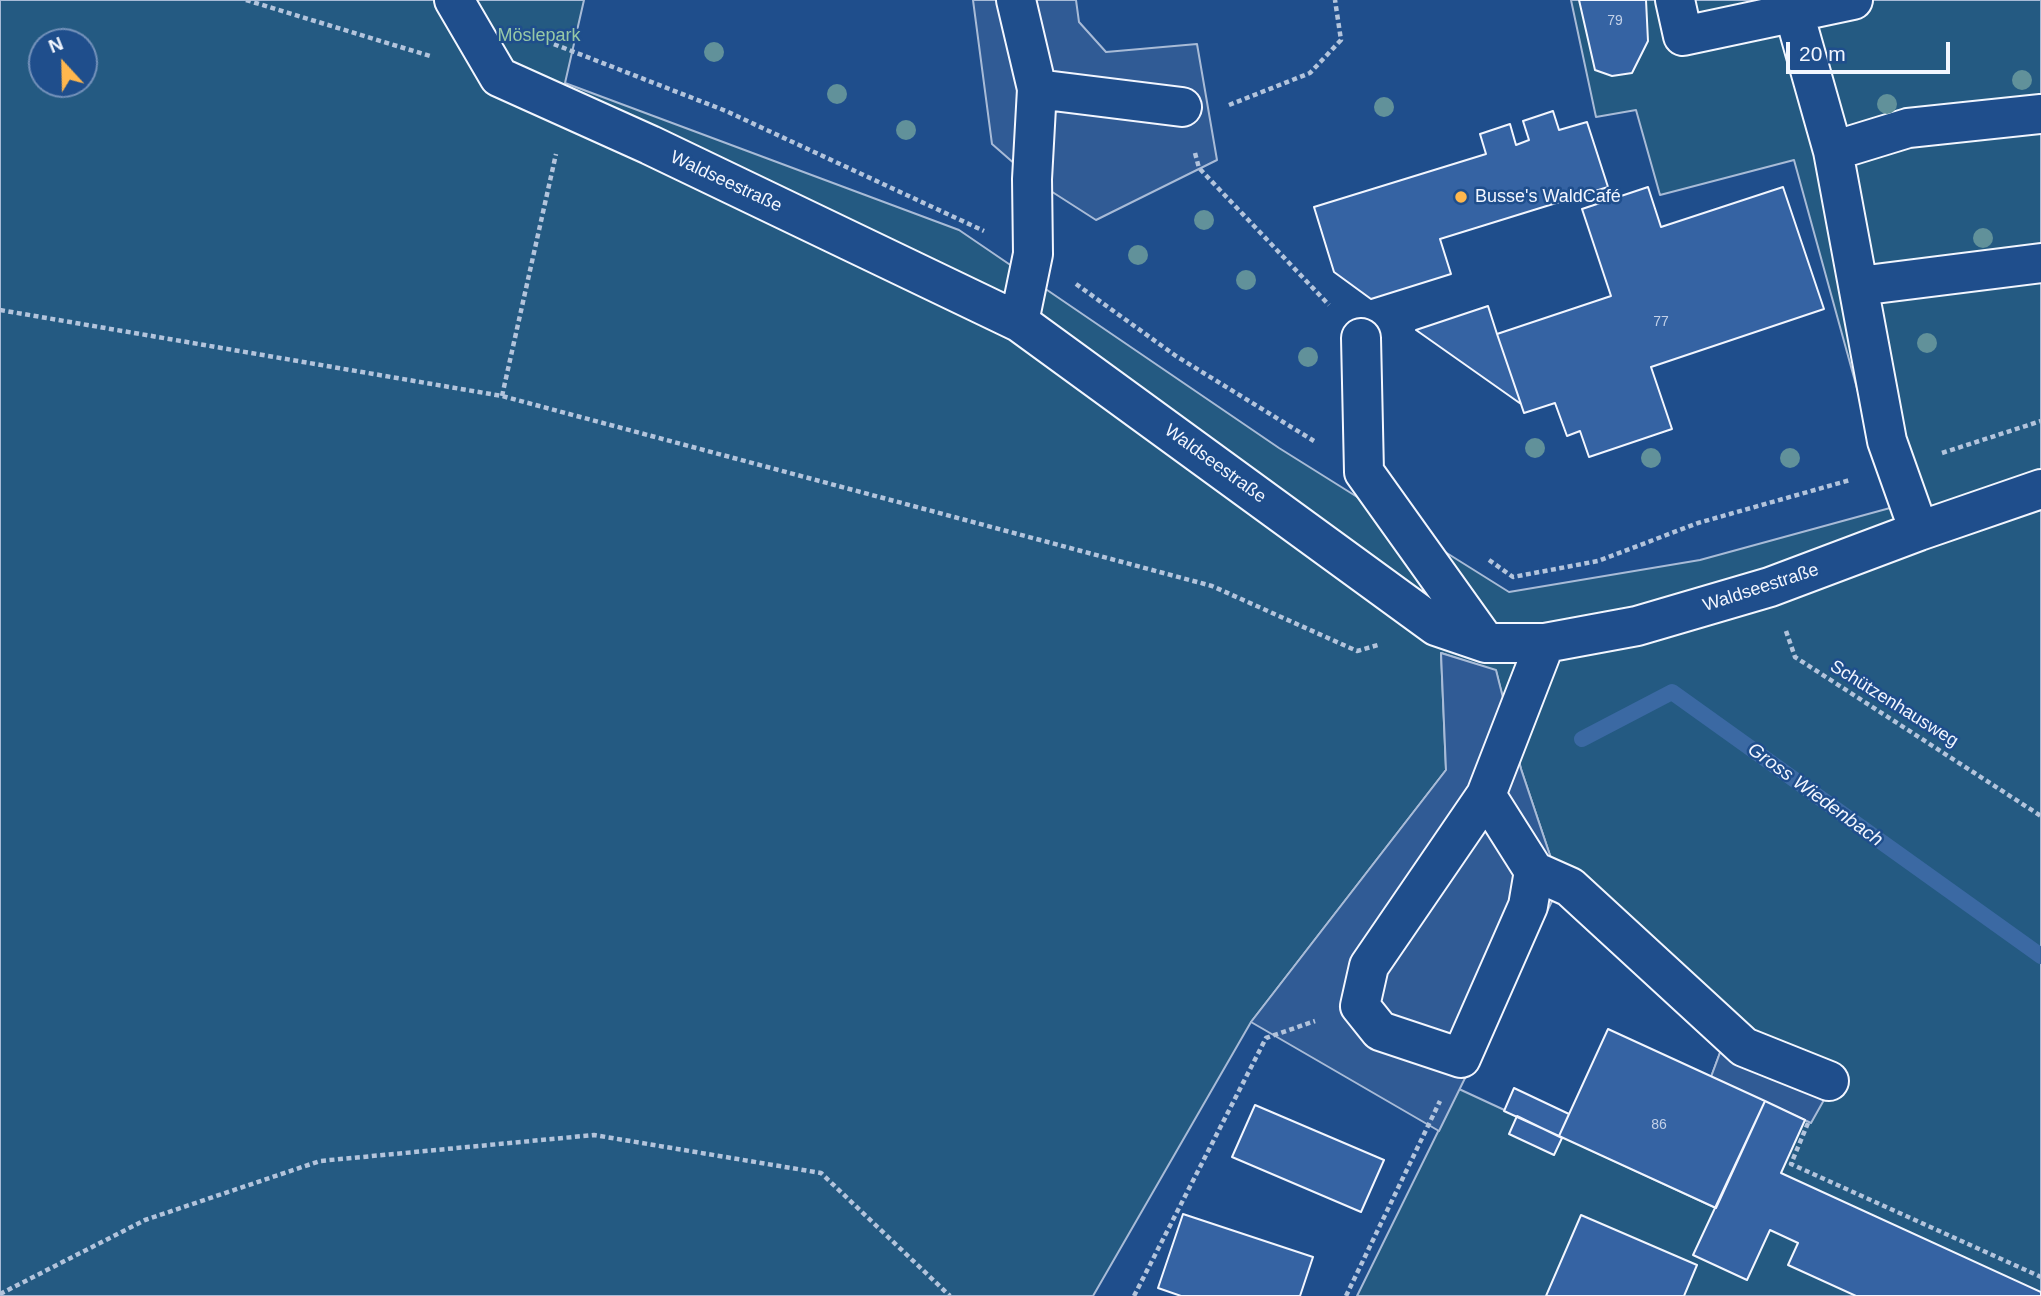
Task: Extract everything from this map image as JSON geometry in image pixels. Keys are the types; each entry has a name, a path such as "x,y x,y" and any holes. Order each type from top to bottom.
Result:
{"street":[{"path":"454,0 499,77"},
{"path":"1016,0 1038,89 1032,179 1033,254 1019,321"},
{"path":"1675,0 1683,36 1853,0"},
{"path":"1794,13 1833,151 1887,441 1919,531"},
{"name":"Waldseestraße","path":"499,77 1019,321 1436,626 1486,643 1545,643 1637,626 1770,587 2041,489"},
{"path":"1038,89 1182,107"},
{"path":"1833,151 1908,128 2041,114"},
{"path":"1859,286 2041,263"},
{"path":"1361,338 1364,472 1486,643"},
{"path":"1534,871 1528,906 1461,1058 1380,1031 1360,1006 1369,966 1486,795 1545,643"},
{"path":"1486,795 1534,871 1570,887 1744,1047 1829,1081"}],"path":[{"path":"246,0 499,77"},
{"path":"1335,0 1341,40 1310,73 1209,113 1182,107 1199,168 1361,338"},
{"path":"533,36 726,111 1033,254 1176,356 1364,472"},
{"path":"502,396 567,108"},
{"path":"0,310 502,396 1212,586 1357,652 1436,626"},
{"path":"1481,554 1513,577 1598,561 1698,523 1897,467 2041,421"},
{"name":"Schützenhausweg","path":"1770,587 1795,657 2041,816"},
{"path":"1134,1296 1266,1038 1360,1006"},
{"path":"1346,1296 1461,1058"},
{"path":"1808,1122 1792,1153 1791,1164 2041,1277"},
{"path":"0,1294 145,1220 320,1161 594,1135 821,1173 950,1296"}],"green space":[{"name":"Möslepark","path":"0,0 584,0 565,83 959,230 1279,448 1509,592 1700,560 1890,508 1794,160 1660,195 1636,110 1596,117 1571,0 2041,0 2041,1296 1357,1296 1459,1089 1716,1208 1711,1077 1728,1031 1560,885 1521,769 1496,671 1441,653 1446,770 1251,1022 1093,1296 0,1296"}],"shaded area":[{"path":"973,0 1076,0 1079,22 1106,52 1197,44 1217,160 1096,220 1032,179 992,144"},
{"path":"1441,653 1496,670 1521,769 1560,885 1439,1131 1251,1022 1446,770"},
{"path":"1728,1031 1838,1075 1811,1123 1711,1077"}],"building":[{"path":"1579,0 1646,0 1648,41 1632,73 1612,76 1595,70"},
{"name":"Busse's WaldCafé","path":"1553,111 1559,130 1587,122 1608,187 1440,239 1451,274 1371,299 1334,272 1314,207 1486,154 1480,134 1510,124 1516,145 1529,140 1523,121"},
{"path":"1648,187 1661,227 1783,187 1824,309 1651,367 1672,429 1589,457 1580,431 1567,436 1555,403 1524,413 1497,334 1611,296 1582,209"},
{"path":"1488,306 1497,334 1521,404 1416,330"},
{"path":"1608,1029 1765,1101 1716,1208 1559,1136"},
{"path":"1514,1088 1569,1114 1559,1136 1504,1111"},
{"path":"1765,1101 1805,1120 1781,1173 2041,1292 2041,1296 1856,1296 1788,1265 1798,1243 1770,1230 1747,1280 1693,1255"},
{"path":"1255,1105 1384,1160 1361,1212 1232,1157"},
{"path":"1517,1116 1562,1138 1554,1155 1509,1134"},
{"path":"1183,1214 1313,1257 1300,1296 1181,1296 1158,1288"},
{"path":"1581,1215 1697,1265 1684,1296 1546,1296"}],"waterway":[{"name":"Gross Wiedenbach","path":"1582,739 1672,692 2041,956"}],"place":[{"name":"Busse's WaldCafé","path":"1461,197"}]}
